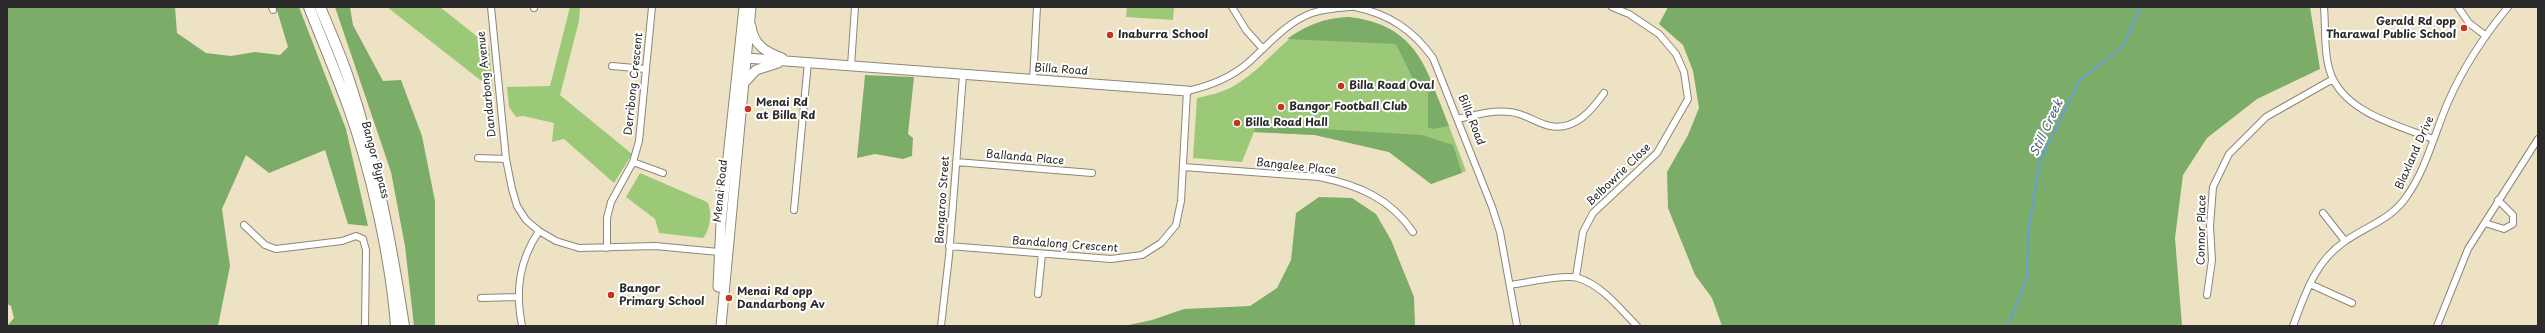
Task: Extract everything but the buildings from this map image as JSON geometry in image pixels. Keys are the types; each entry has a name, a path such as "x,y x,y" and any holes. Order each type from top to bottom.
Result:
{"main road":[{"name":"Bangor Bypass","path":"308,7 348,107 367,170 383,244 396,326"},
{"name":"Bangor Bypass","path":"320,7 349,79 372,158 392,244 404,326"},
{"name":"Menai Road","path":"716,326 723,252 734,91 744,7"},
{"name":"Menai Road","path":"721,326 723,252 744,84 751,7"},
{"path":"751,7 752,34 758,45 771,54 797,62"},
{"name":"Menai Road","path":"741,30 741,49 746,58"},
{"name":"Menai Road","path":"734,91 740,67 746,58"},
{"name":"Billa Road","path":"746,58 1187,91"},
{"path":"744,84 756,70 780,62 797,62"}],"street":[{"name":"Dandarbong Avenue","path":"491,7 506,158 512,190 517,206 526,220 539,231 556,241 579,248 654,246 723,252"},
{"name":"Derribong Crescent","path":"607,248 607,218 611,202 633,162 642,123 652,7"},
{"path":"851,66 856,7"},
{"path":"1033,80 1037,7"},
{"path":"1232,7 1246,30 1263,49"},
{"name":"Billa Road","path":"1187,91 1213,84 1230,75 1289,26 1311,14 1344,7 1351,7"},
{"name":"Billa Road","path":"1355,7 1374,11 1398,22 1422,43 1433,58 1492,207 1510,285 1517,326"},
{"name":"Belbowrie Close","path":"1576,277 1583,232 1593,213 1657,153 1688,99 1684,72 1676,54 1659,34 1629,14 1612,7"},
{"path":"2324,7 2328,58 2333,79 2356,106 2433,139"},
{"path":"2458,7 2469,23 2486,36"},
{"name":"Blaxland Drive","path":"2293,326 2310,284 2320,266 2345,241 2380,222 2407,196 2459,80 2486,36 2508,7"},
{"path":"794,210 808,62"},
{"path":"612,66 646,69"},
{"name":"Bangaroo Street","path":"940,326 949,246 963,75"},
{"name":"Connor Place","path":"2207,295 2212,260 2210,226 2213,187 2229,154 2266,117 2333,79"},
{"name":"Bandalong Crescent","path":"949,246 1111,259 1142,255 1161,243 1176,225 1181,201 1187,91"},
{"path":"1458,119 1489,112 1510,112 1551,126 1571,125 1590,113 1604,93"},
{"path":"2437,326 2468,248 2538,139"},
{"path":"478,158 506,158"},
{"path":"633,162 663,174"},
{"name":"Ballanda Place","path":"956,162 1092,173"},
{"name":"Bangalee Place","path":"1184,167 1319,177 1340,182 1366,190 1386,202 1400,214 1413,232"},
{"path":"2484,223 2504,229 2513,224 2513,215 2498,200"},
{"path":"2323,213 2345,241"},
{"path":"244,225 265,245 276,249 342,241 356,236 363,240 366,250 365,326"},
{"path":"522,326 518,297 523,261 539,231"},
{"path":"1038,294 1042,254"},
{"path":"1510,285 1576,277 1592,284 1608,296 1637,326"},
{"path":"2310,284 2352,303"},
{"path":"481,298 518,297"}],"green space":[{"path":"7,7 175,7 177,33 206,53 231,56 255,52 280,55 288,47 276,7 299,7 346,129 368,226 348,224 325,150 269,173 246,155 222,209 230,266 218,326 7,326 14,318 11,306 7,304"},
{"path":"335,7 350,7 353,25 383,81 401,80 422,136 435,201 435,326 414,326 405,246 391,172"},
{"path":"387,7 440,7 489,46 493,90"},
{"path":"570,7 580,7 579,21 560,95 632,154 614,183 564,139 552,142 554,123 523,116 516,117 509,107 507,87 550,86"},
{"path":"1127,7 1174,7 1173,20 1126,17"},
{"path":"1668,7 2310,7 2320,69 2257,99 2207,138 2183,175 2175,238 2182,326 1722,326 1712,298 1695,275 1668,208 1667,172 1688,135 1699,108 1693,71 1683,45 1659,24"},
{"path":"1348,17 1368,21 1385,27 1398,34 1409,44 1418,57 1434,87 1466,171 1431,184 1389,152 1315,135 1254,132 1242,162 1193,158 1197,98 1220,92 1232,87 1248,77 1296,34 1310,26 1327,20"},
{"path":"1348,17 1377,24 1390,29 1400,36 1410,45 1418,56 1426,68 1432,83 1419,85 1415,83 1396,44 1287,39 1316,23"},
{"path":"865,75 914,77 908,134 913,138 912,156 903,159 875,154 857,158"},
{"path":"1435,91 1449,126 1432,129 1428,127 1428,92"},
{"path":"1256,125 1422,135 1453,145 1462,173 1431,184 1389,152 1315,135 1254,132"},
{"path":"640,173 707,202 710,210 710,221 703,238 659,233 655,219 626,197"},
{"path":"1319,197 1352,198 1376,214 1391,240 1414,297 1415,326 1124,326 1152,320 1184,309 1250,306 1277,288 1291,260 1296,213"}],"waterway":[{"name":"Still Creek","path":"2008,326 2027,278 2028,235 2040,161 2079,81 2123,46 2141,7"}],"place":[{"name":"Gerald Rd opp Tharawal Public School","path":"2464,28"},
{"name":"Inaburra School","path":"1110,35"},
{"name":"Billa Road Oval","path":"1341,86"},
{"name":"Bangor Football Club","path":"1281,107"},
{"name":"Menai Rd at Billa Rd","path":"748,109"},
{"name":"Billa Road Hall","path":"1237,123"},
{"name":"Bangor Primary School","path":"611,295"},
{"name":"Menai Rd opp Dandarbong Av","path":"729,298"}]}
